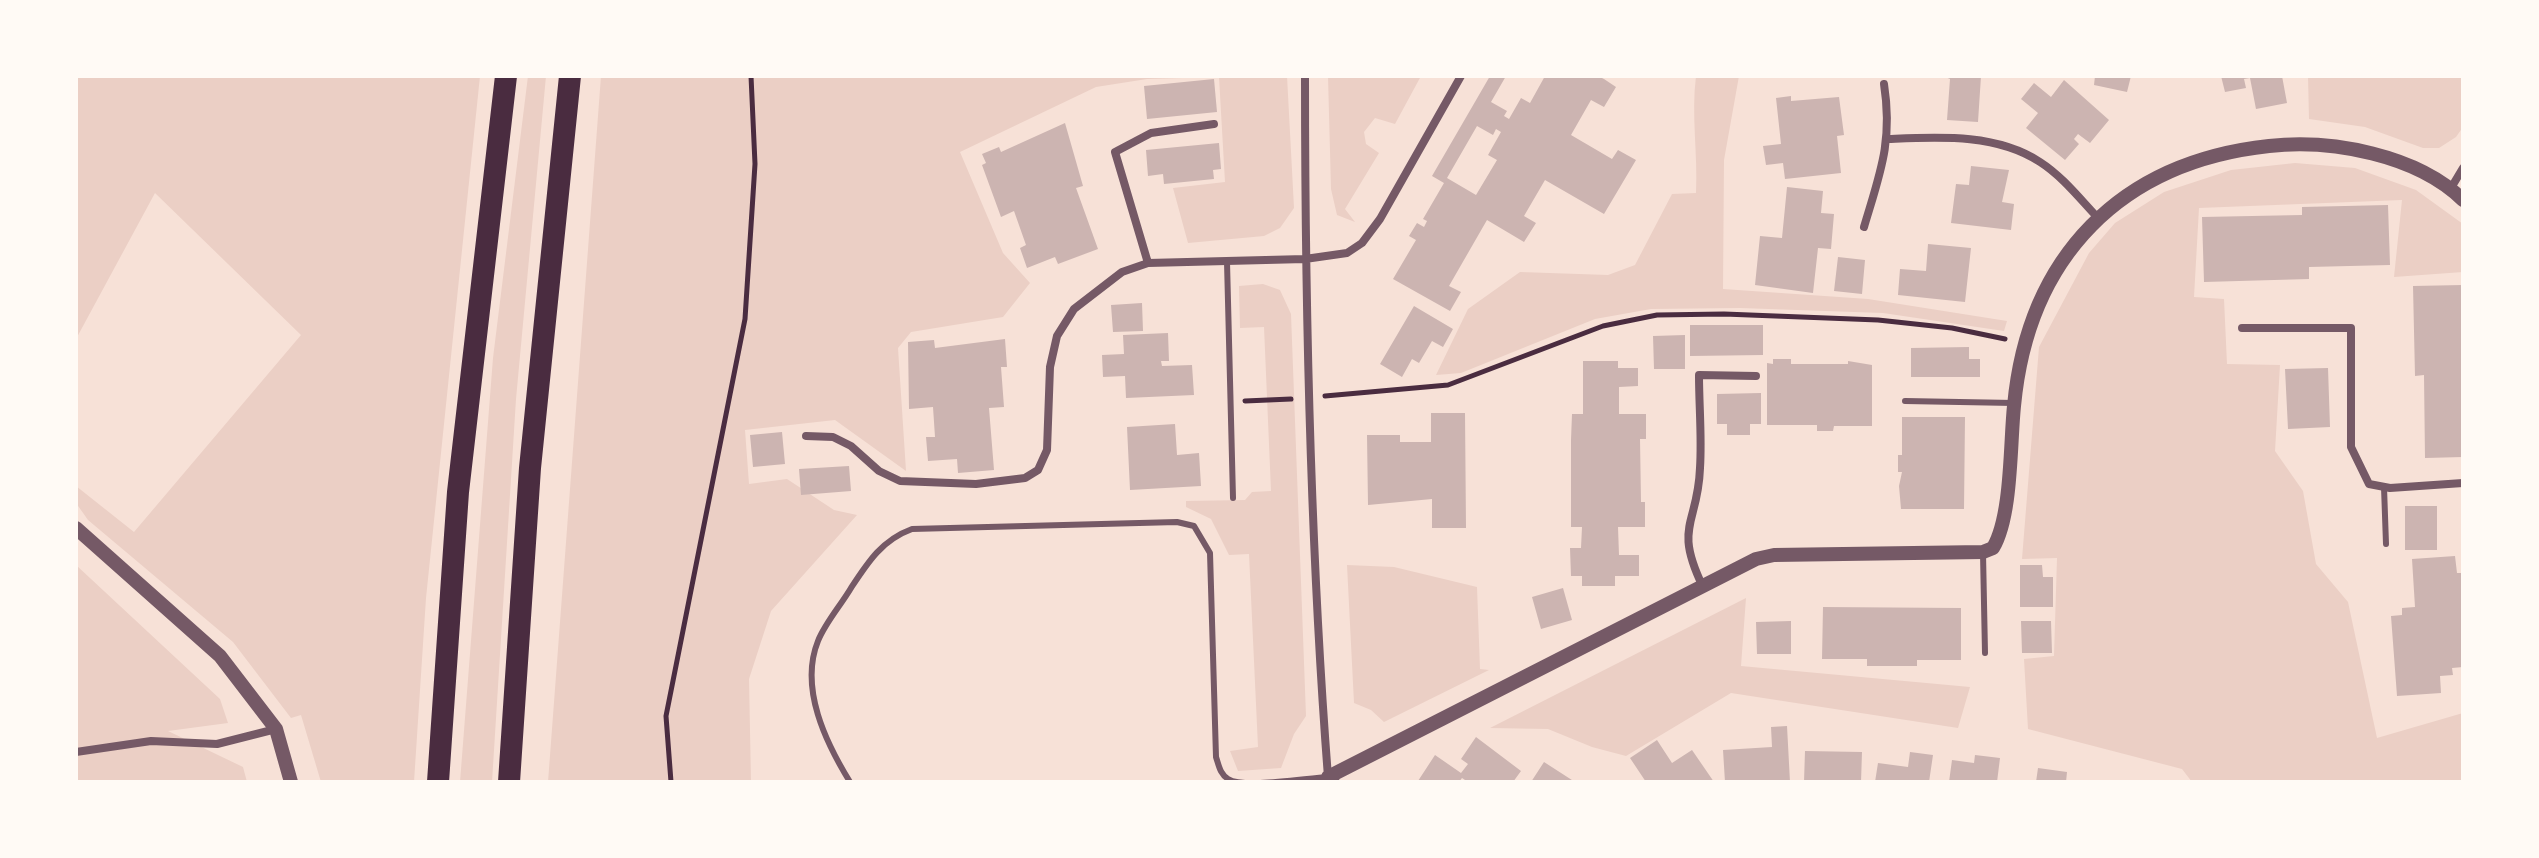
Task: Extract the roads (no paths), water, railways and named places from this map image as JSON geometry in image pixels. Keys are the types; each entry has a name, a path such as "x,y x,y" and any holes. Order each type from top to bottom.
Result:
{"highway":[{"path":"438,782 458,492 506,76"},
{"path":"509,782 530,468 570,76"}],"street":[{"path":"1305,76 1305,259 1319,660 1330,780 1756,559 1774,555 1983,552 1993,548 2001,528 2017,371 2038,302 2067,255 2098,218 2138,186 2190,161 2235,150 2279,145 2335,147 2401,163 2451,188 2463,200"},
{"path":"806,436 833,437 851,446 879,471 900,481 976,484 1025,478 1038,470 1047,450 1050,367 1057,336 1074,309 1122,272 1148,263 1305,259 1347,253 1362,243 1380,219 1461,76"},
{"path":"1864,227 1883,171 1888,139 1884,84"},
{"path":"1148,263 1115,152 1151,133 1214,124"},
{"path":"1888,139 1971,138 2006,147 2039,161 2098,218"},
{"path":"2451,188 2463,168"},
{"path":"2242,328 2351,328 2351,447 2369,484 2384,487 2463,483"},
{"path":"1703,587 1689,560 1686,531 1700,471 1699,375 1756,376"},
{"path":"76,528 220,656 276,729 291,782"},
{"path":"76,752 151,741 217,744 276,729"}],"lane":[{"path":"1227,262 1233,498"},
{"path":"1905,401 2014,403"},
{"path":"2384,487 2386,544"},
{"path":"850,782 831,752 821,722 813,663 818,640 869,561 891,537 912,529 1177,522 1194,526 1203,536 1210,553 1216,757 1221,773 1230,781 1330,780"},
{"path":"1983,552 1985,653"}]}
